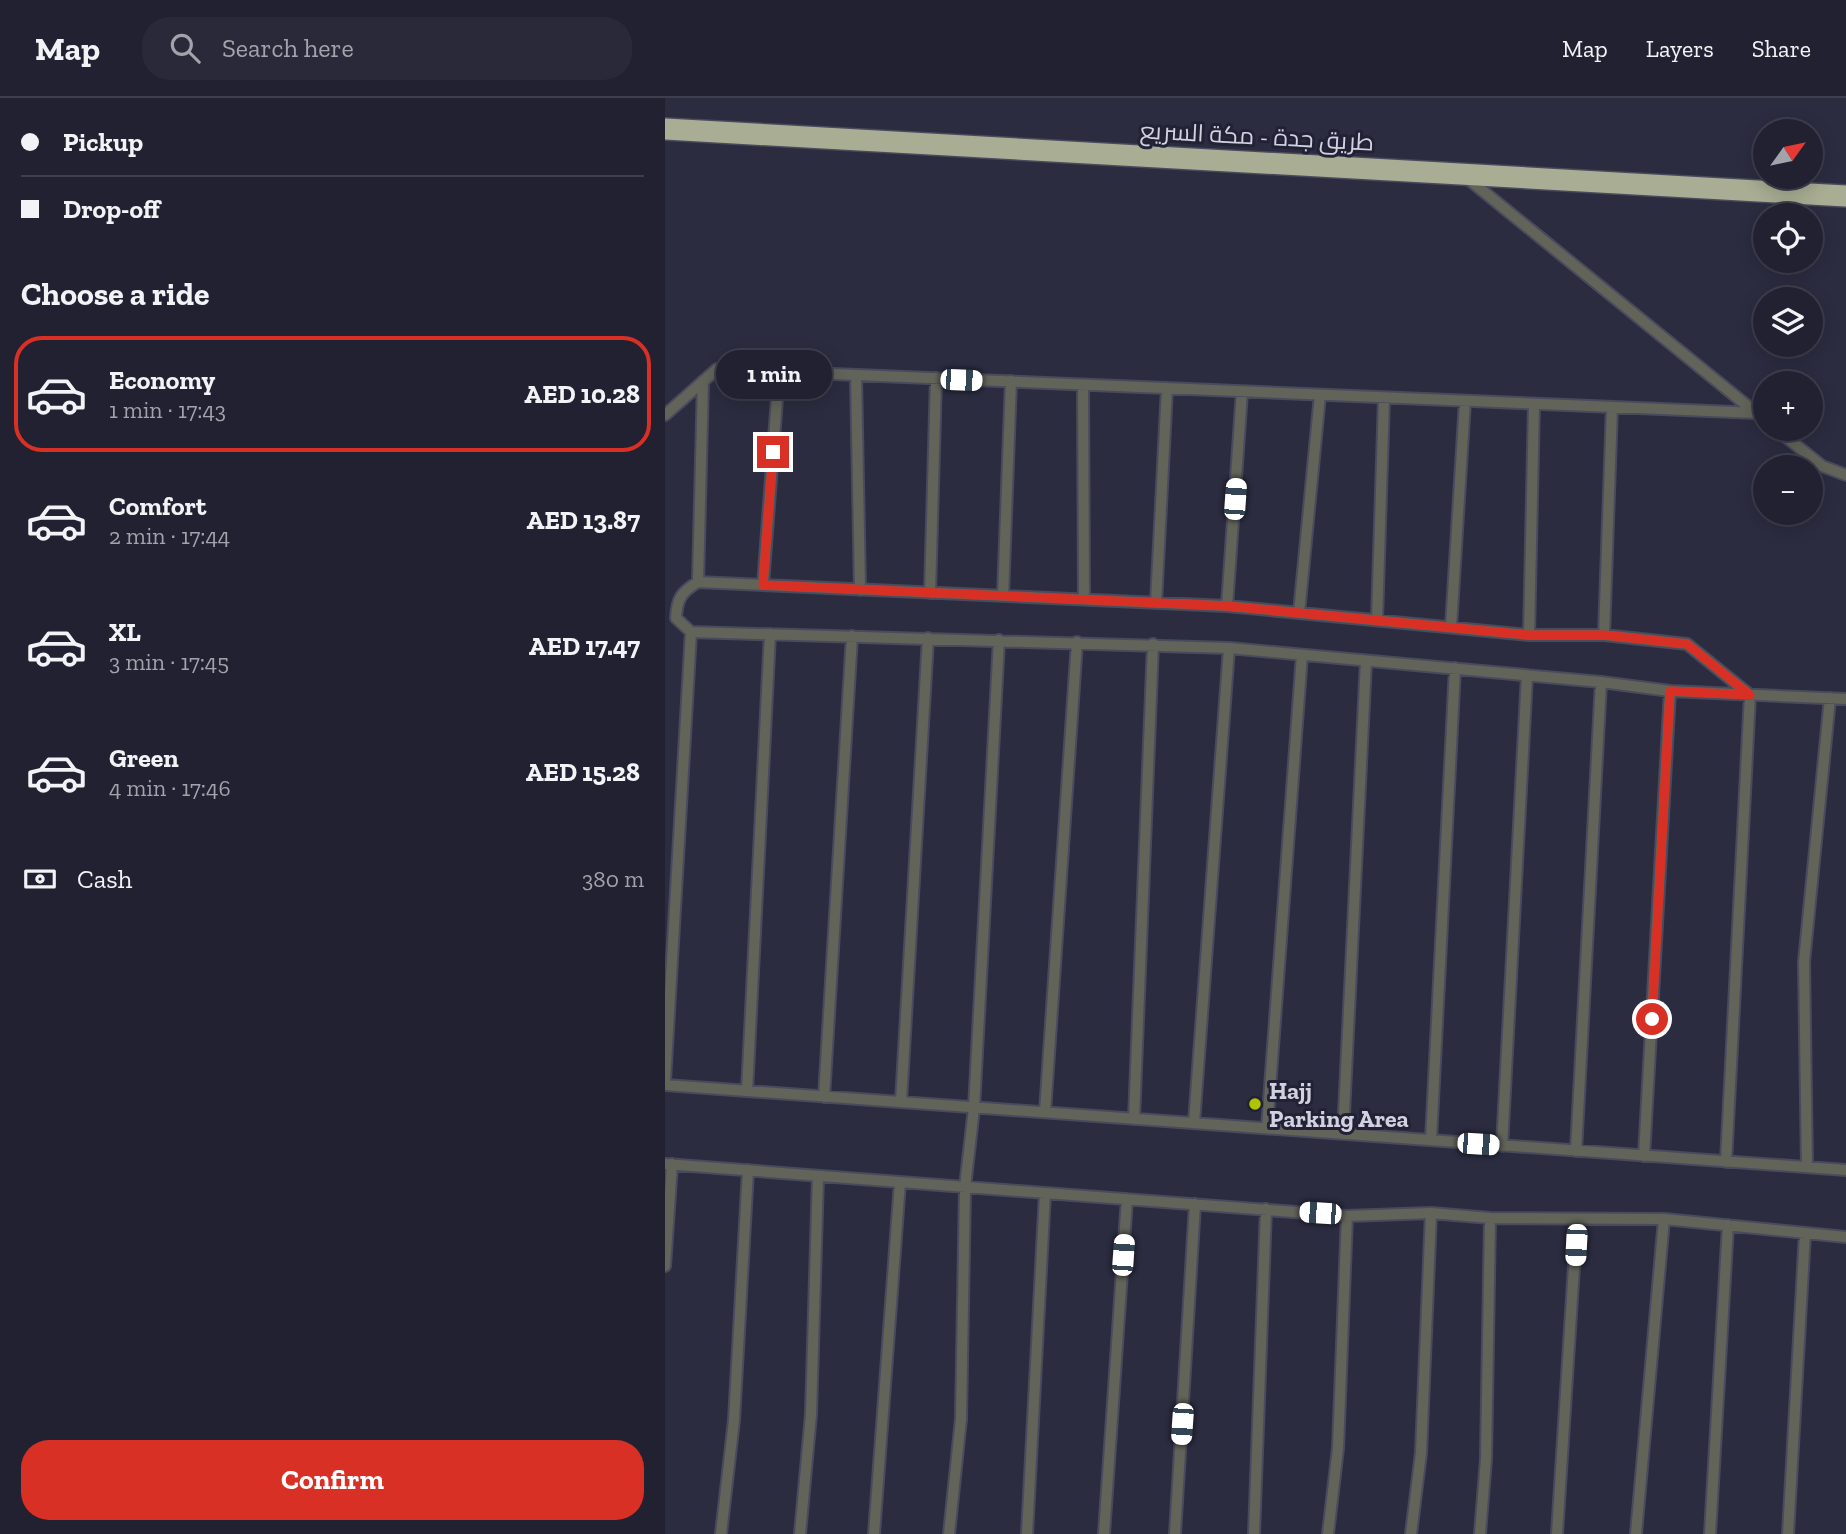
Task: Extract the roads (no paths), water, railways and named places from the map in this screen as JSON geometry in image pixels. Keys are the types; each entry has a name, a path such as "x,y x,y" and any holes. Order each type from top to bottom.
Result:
{"highway":[{"name":"طريق جدة - مكة السريع","path":"665,129 1846,196"}],"lane":[{"path":"1462,174 1753,410"},
{"path":"665,415 717,369 1612,407 1753,416"},
{"path":"763,585 779,372"},
{"path":"856,375 860,590"},
{"path":"930,593 936,379"},
{"path":"698,582 703,381"},
{"path":"1003,596 1011,382"},
{"path":"1083,385 1084,599"},
{"path":"1156,603 1167,388"},
{"path":"1227,606 1242,392"},
{"path":"1299,613 1320,395"},
{"path":"1377,620 1384,398"},
{"path":"1451,627 1465,401"},
{"path":"1529,635 1534,404"},
{"path":"1604,635 1612,407"},
{"path":"1791,441 1822,466 1846,475"},
{"path":"1750,695 1687,644 1604,635 1529,635 1227,606 698,582 685,590 677,600 675,618 691,632 1229,648 1601,681 1670,691 1750,695 1846,699"},
{"path":"691,632 665,1083 824,1097 1846,1170"},
{"path":"747,1091 770,634"},
{"path":"824,1097 852,636"},
{"path":"901,1102 928,638"},
{"path":"949,1534 961,1419 965,1187 974,1108 999,640"},
{"path":"1045,1112 1077,642"},
{"path":"1134,1119 1153,644"},
{"path":"1194,1123 1229,648"},
{"path":"1267,1128 1302,655"},
{"path":"1343,1134 1366,661"},
{"path":"1431,1140 1455,668"},
{"path":"1502,1146 1527,675"},
{"path":"1576,1151 1601,681"},
{"path":"1644,1156 1670,691"},
{"path":"1726,1162 1750,695"},
{"path":"1807,1167 1804,962 1830,698"},
{"path":"665,1266 668,1164 1347,1216 1431,1213 1490,1218 1664,1219 1846,1237"},
{"path":"721,1534 734,1420 748,1170"},
{"path":"800,1534 811,1414 818,1176"},
{"path":"874,1534 900,1182"},
{"path":"1027,1534 1045,1193"},
{"path":"1104,1534 1127,1199"},
{"path":"1175,1534 1195,1204"},
{"path":"1254,1534 1266,1209"},
{"path":"1411,1534 1421,1453 1431,1213"},
{"path":"1328,1534 1338,1448 1347,1216"},
{"path":"1480,1534 1486,1459 1490,1218"},
{"path":"1557,1534 1577,1219"},
{"path":"1636,1534 1664,1219"},
{"path":"1710,1534 1728,1225"},
{"path":"1788,1534 1805,1233"}],"place":[{"name":"Hajj Parking Area","path":"1255,1104"}]}
